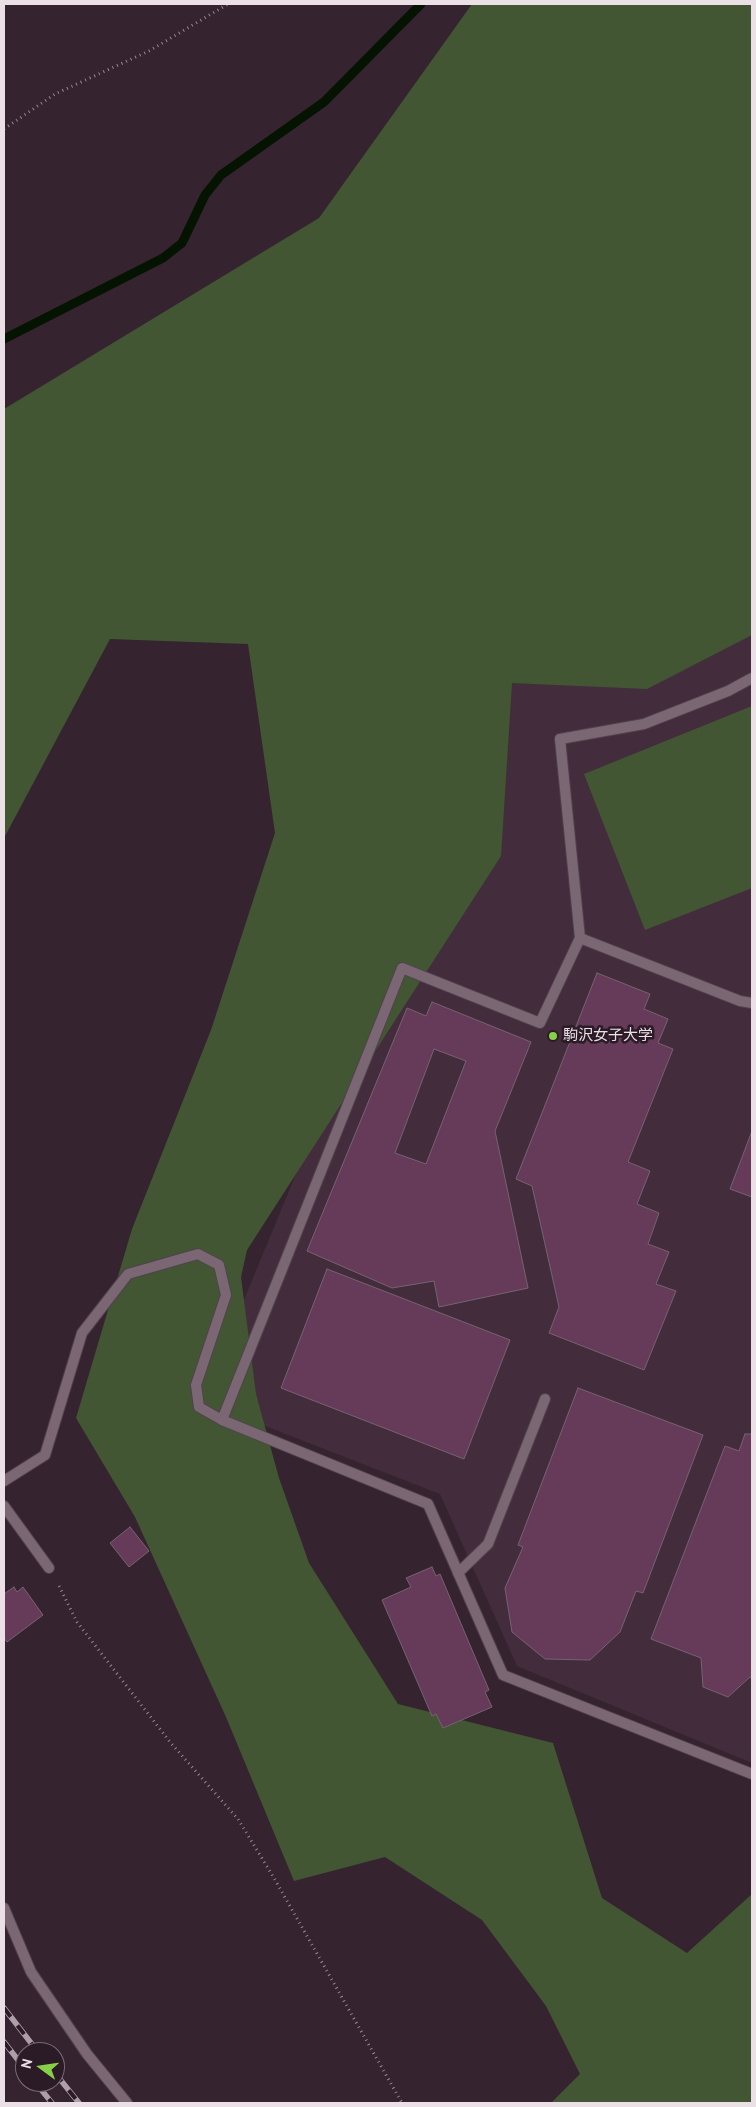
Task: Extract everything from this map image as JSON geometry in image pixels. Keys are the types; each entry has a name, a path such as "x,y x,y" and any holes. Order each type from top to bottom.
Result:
{"street":[{"path":"222,1420 402,968 540,1023 580,938 560,739 644,724 728,691 752,678"},
{"path":"580,938 740,1001 752,1003"},
{"path":"4,1481 45,1455 82,1333 128,1274 198,1254 219,1265 226,1295 196,1386 200,1407 222,1420 428,1504 503,1675 752,1774"},
{"path":"458,1572 488,1544 545,1399"},
{"path":"4,1506 49,1568"},
{"path":"4,1908 31,1972 87,2054 127,2103"}],"path":[{"path":"4,129 55,94 149,51 228,4"},
{"path":"49,1568 77,1622 170,1742 238,1819 402,2103"}],"shaded area":[{"name":"駒沢女子大学","path":"752,605 752,1763 517,1666 440,1494 214,1406 208,1387 498,685"}],"green space":[{"path":"472,4 752,4 752,635 647,689 512,683 501,856 247,1250 241,1277 256,1394 279,1478 309,1563 398,1704 553,1743 602,1898 687,1953 752,1894 752,2103 551,2103 580,2074 546,2006 482,1920 385,1857 294,1881 226,1717 135,1517 76,1418 132,1229 211,1030 275,833 248,644 110,639 4,838 4,409 319,218"},
{"path":"752,706 752,888 645,930 584,774"}],"building":[{"path":"597,973 650,994 644,1009 668,1019 658,1043 673,1049 628,1162 650,1171 637,1204 659,1213 648,1244 669,1252 656,1284 676,1291 644,1370 549,1333 559,1307 532,1186 516,1179"},
{"path":"432,1002 531,1042 495,1131 528,1288 439,1307 434,1281 392,1288 307,1251 407,1008 426,1016","holes":["434,1049 466,1061 426,1164 395,1153"]},
{"path":"752,1131 752,1197 730,1189"},
{"path":"327,1269 510,1340 464,1459 281,1388"},
{"path":"578,1388 703,1435 643,1593 636,1591 620,1632 590,1660 545,1659 512,1632 505,1588 523,1547 518,1545"},
{"path":"745,1434 752,1434 752,1678 750,1677 728,1697 703,1687 701,1658 651,1639 725,1446 739,1451"},
{"path":"130,1527 149,1551 129,1567 110,1543"},
{"path":"432,1567 436,1576 440,1574 489,1690 485,1692 492,1707 443,1728 436,1714 432,1716 382,1600 411,1587 406,1578"},
{"path":"14,1587 17,1592 23,1587 43,1615 7,1642 4,1638 4,1594"}],"waterway":[{"path":"4,339 163,258 182,243 205,195 221,175 324,102 421,4"}],"railway":[{"path":"4,2008 30,2042"},
{"path":"4,2042 15,2056"},
{"path":"65,2086 79,2103"},
{"path":"43,2092 52,2103"}],"place":[{"name":"駒沢女子大学","path":"553,1036"}]}
